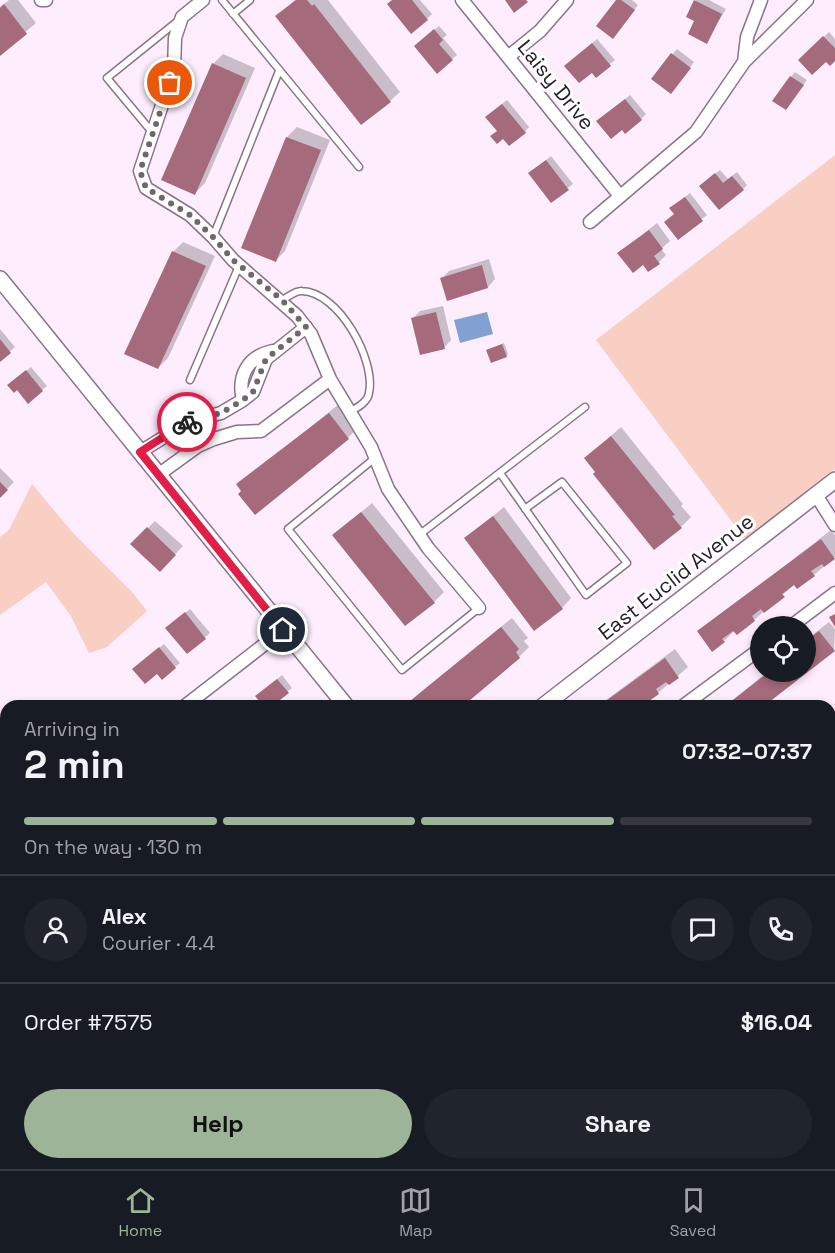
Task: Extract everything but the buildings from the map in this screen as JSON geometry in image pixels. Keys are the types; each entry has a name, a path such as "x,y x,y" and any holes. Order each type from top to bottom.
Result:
{"street":[{"path":"41,0 46,0"},
{"path":"203,0 182,17 176,38 174,69 140,171 146,188 190,215 240,266 282,300 306,327 330,379 375,458 387,489 419,535 479,608"},
{"name":"Laisy Drive","path":"462,0 620,196"},
{"path":"508,57 540,31 567,0"},
{"path":"744,62 747,37 762,0"},
{"path":"590,222 696,132 744,62 807,0"},
{"path":"0,279 341,700"},
{"path":"140,452 190,420 221,413 243,400 253,392 266,359 306,327"},
{"path":"158,475 198,446 214,439 237,432 261,431 330,379"},
{"name":"East Euclid Avenue","path":"551,700 835,480"},
{"path":"816,495 835,525"},
{"path":"805,616 835,593"},
{"path":"193,700 283,630"},
{"path":"691,700 750,656"}],"lane":[{"path":"222,0 359,167"},
{"path":"233,14 250,0"},
{"path":"152,132 107,78 182,17"},
{"path":"213,237 279,71"},
{"path":"190,380 240,266"},
{"path":"282,300 300,290 313,292 330,304 351,328 367,358 370,392 366,400 350,412"},
{"path":"419,535 585,407"},
{"path":"375,458 288,529 402,670 479,608"},
{"path":"500,473 525,509 586,595 627,563 562,482 525,509"}],"shaded area":[{"path":"835,155 835,469 745,539 596,340"},
{"path":"32,484 73,533 132,592 147,611 107,647 89,653 71,616 46,582 0,615 0,537 9,530"}],"water":[{"path":"487,312 493,334 460,343 454,320"}],"way so far":[{"path":"170,83 140,171 146,188 190,215 233,260 282,300 306,327 283,343 266,359 253,392 243,400 221,413 187,422"}],"route":[{"path":"187,422 140,452 283,630"}]}
